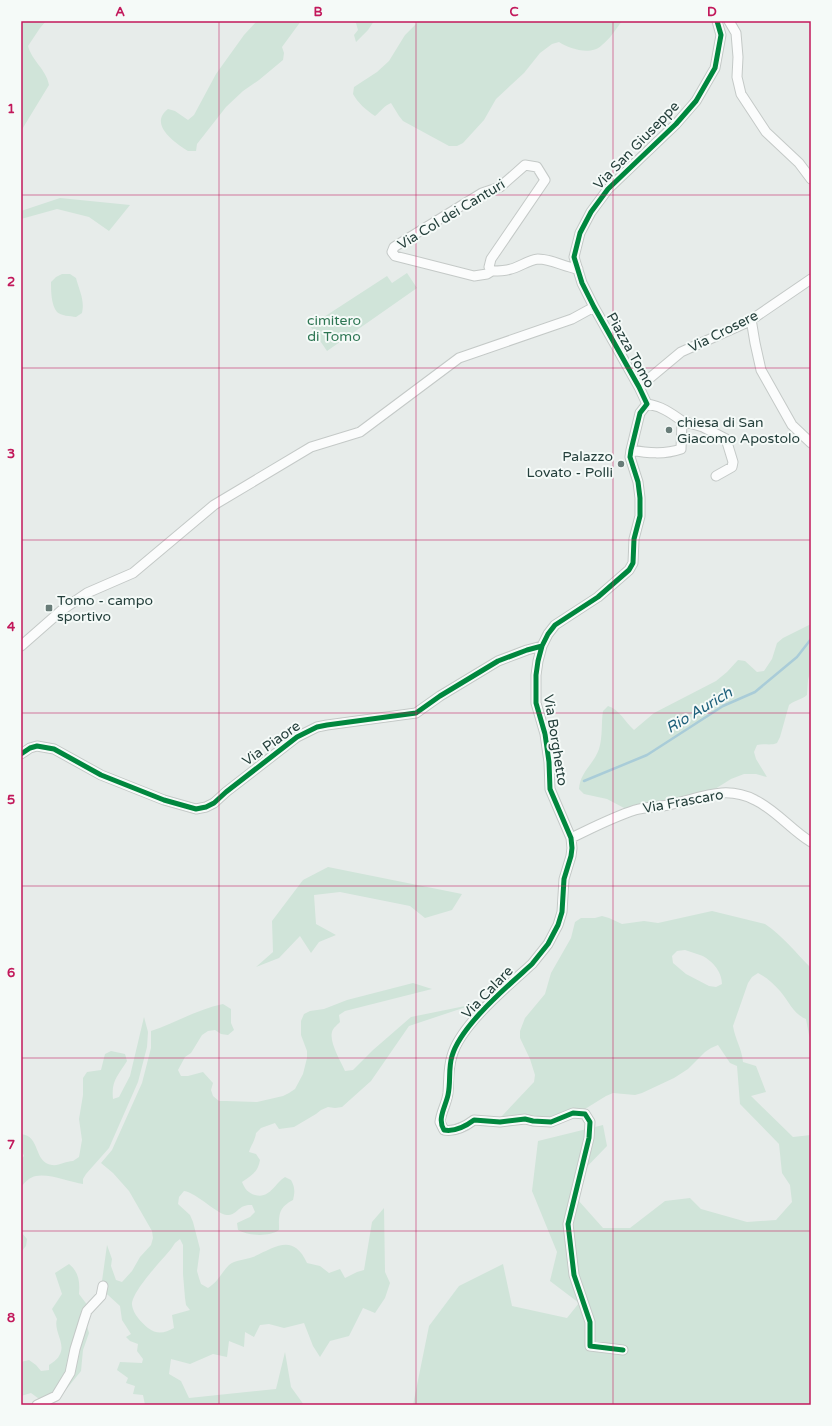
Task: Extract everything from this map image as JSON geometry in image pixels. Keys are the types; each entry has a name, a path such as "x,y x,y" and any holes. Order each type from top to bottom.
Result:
{"street":[{"name":"Via San Giuseppe","path":"594,307 582,283 574,257 580,233 591,212 608,189 676,124 696,101 715,68 721,35 717,21"},
{"path":"729,21 736,33 738,58 737,76 741,94 766,132 799,163 811,179"},
{"name":"Via Col dei Canturi","path":"492,271 489,267 491,259 545,180 537,167 525,165 500,187 482,192 394,247 392,252 395,256 474,276 487,274 492,271 511,269 537,259 551,260 567,267 578,269"},
{"name":"Via Crosere","path":"640,387 681,352 751,319 811,279"},
{"path":"21,646 62,610 87,593 132,572 214,505 311,447 360,432 459,358 572,319 594,307"},
{"name":"Piazza Tomo","path":"594,307 640,387 647,404 662,408 682,421 703,427 726,439 733,462 732,467 716,476"},
{"path":"751,319 761,370 792,425 811,442"},
{"name":"Via Borghetto","path":"570,838 550,789 549,762 545,734 536,703 536,675 542,646 548,634 555,625 598,598 629,570 633,563 634,539 640,516 640,498 638,482 630,457 640,413 647,404"},
{"path":"631,450 649,454 681,450 682,421"},
{"name":"Via Piaore","path":"21,754 30,748 38,746 54,749 101,775 164,800 196,808 206,807 214,803 297,737 308,731 327,725 416,713 440,696 498,661 542,646"},
{"name":"Via Frascaro","path":"570,838 618,816 637,810 669,805 708,794 723,792 755,800 811,842"},
{"name":"Via Calare","path":"570,838 571,856 564,879 562,912 558,925 548,944 532,964 478,1015 457,1044 452,1054 449,1066 448,1094 440,1122 444,1130 451,1131 471,1123 474,1120 500,1122 525,1119 551,1122 573,1113 585,1114 590,1122 589,1138 568,1224 574,1274 590,1322 590,1346 623,1350"},
{"path":"43,1404 56,1396 70,1373 75,1349 87,1311 101,1296 103,1286"}],"green space":[{"path":"21,21 46,21 28,46 45,74 49,85 21,131"},
{"path":"257,21 301,21 282,47 284,53 283,60 243,91 226,107 197,144 196,151 188,151 166,133 162,127 161,121 163,115 168,109 175,111 188,120 194,115 216,74 244,35"},
{"path":"351,21 374,21 368,30 356,42 354,35 358,30 356,23"},
{"path":"419,21 622,21 605,43 592,50 586,51 575,49 559,42 552,44 540,53 524,73 496,99 484,120 463,143 457,146 449,146 403,121 391,103 384,107 375,116 362,106 353,94 354,87 377,72 389,61 405,35"},
{"path":"60,198 130,205 109,231 89,217 57,209 21,219 21,211"},
{"name":"cimitero di Tomo","path":"407,273 417,288 327,351 310,326 387,276 392,283"},
{"path":"62,274 70,274 76,278 83,308 82,313 76,317 66,316 57,312 55,309 52,297 51,282"},
{"path":"811,624 811,668 808,680 807,695 789,705 777,743 757,745 754,752 756,759 767,777 756,774 744,774 731,779 715,789 626,809 607,799 584,794 579,789 584,773 599,749 603,711 608,706 616,710 634,730 654,713 716,681 738,660 745,661 757,672 764,671 772,659 777,643 783,638"},
{"path":"328,867 462,894 452,910 425,918 410,906 340,892 314,895 316,924 336,935 319,942 311,953 300,936 279,958 256,967 273,952 272,921 303,880"},
{"path":"712,911 765,924 783,939 811,968 811,1040 806,1019 794,1011 775,986 758,973 752,977 748,983 733,1026 743,1062 756,1066 766,1092 751,1096 793,1137 811,1135 811,1405 413,1405 429,1326 459,1286 503,1264 512,1306 567,1318 579,1303 550,1281 557,1252 532,1191 538,1141 603,1125 607,1146 578,1176 578,1200 603,1228 630,1228 665,1201 690,1198 701,1209 747,1222 776,1220 792,1202 790,1185 782,1173 779,1144 740,1104 737,1066 730,1063 718,1045 705,1052 688,1069 674,1078 642,1093 635,1095 613,1093 585,1109 576,1109 551,1122 501,1117 534,1082 535,1075 530,1059 520,1038 520,1031 525,1018 545,994 551,973 571,938 575,922 581,918 595,918 602,916 622,924 644,921 658,923","holes":["685,950 708,959 718,970 722,979 722,984 716,987 709,986 686,974 673,963 672,956 677,951"]},
{"path":"413,983 432,989 345,1011 339,1015 340,1022 333,1029 332,1041 345,1071 353,1070 373,1050 411,1017 475,1004 409,1026 371,1081 342,1107 328,1107 294,1127 279,1129 275,1123 261,1128 256,1133 249,1152 256,1154 260,1160 258,1168 242,1182 249,1192 260,1196 272,1190 285,1177 291,1180 294,1190 293,1200 284,1206 280,1212 279,1230 270,1234 259,1235 248,1234 238,1230 237,1223 250,1217 255,1212 252,1205 244,1206 231,1215 227,1215 218,1212 195,1196 184,1191 179,1197 178,1204 190,1215 193,1222 200,1249 197,1271 201,1284 208,1288 231,1263 253,1257 283,1245 290,1245 296,1248 302,1254 307,1263 320,1266 329,1273 340,1269 345,1278 364,1270 372,1222 384,1208 385,1272 390,1283 385,1298 375,1313 363,1308 349,1336 330,1341 320,1357 313,1346 304,1323 284,1328 269,1324 260,1325 254,1337 245,1332 244,1347 229,1341 227,1357 213,1354 190,1364 171,1359 169,1374 181,1381 189,1398 276,1389 285,1352 291,1387 304,1405 145,1405 143,1395 133,1394 135,1386 126,1383 128,1378 117,1370 120,1362 142,1363 143,1359 137,1351 138,1344 130,1341 126,1337 131,1334 122,1320 120,1306 99,1289 102,1281 107,1245 112,1259 111,1266 116,1280 122,1282 132,1271 140,1257 151,1245 153,1238 152,1231 129,1191 113,1173 101,1163 112,1150 142,1083 151,1048 151,1031 214,1006 223,1004 231,1009 231,1023 234,1030 228,1035 221,1034 215,1030 208,1031 202,1035 191,1053 185,1057 178,1070 181,1076 188,1076 203,1072 213,1083 211,1090 213,1096 219,1101 257,1102 283,1096 295,1089 303,1074 307,1058 307,1051 301,1035 301,1021 304,1014 310,1011 324,1009 347,1000","holes":["180,1239 183,1245 185,1298 186,1305 190,1310 172,1315 174,1328 164,1332 155,1332 146,1326 136,1315 132,1305 133,1299 136,1292 175,1243"]},
{"path":"144,1017 148,1032 147,1047 138,1082 109,1148 86,1174 83,1179 83,1184 41,1175 30,1179 21,1187 21,1159 24,1156 21,1149 21,1134 32,1139 39,1154 46,1163 57,1165 73,1161 79,1157 82,1140 79,1119 83,1095 83,1078 87,1072 101,1070 105,1054 111,1051 125,1054 127,1061 116,1078 113,1087 113,1099 119,1097 130,1076"},
{"path":"21,1232 27,1239 26,1246 21,1252"},
{"path":"69,1264 77,1274 79,1294 88,1306 85,1319 89,1333 83,1350 81,1371 56,1402 46,1404 31,1393 21,1396 21,1362 29,1360 41,1371 49,1370 49,1365 59,1356 62,1347 56,1324 57,1319 52,1309 62,1294 55,1273"}],"waterway":[{"name":"Rio Aurich","path":"584,781 647,755 723,706 755,692 797,657 811,639"}],"cycle path":[{"path":"623,1350 590,1346 590,1322 574,1275 568,1224 589,1138 590,1122 585,1114 573,1113 551,1122 525,1119 500,1122 474,1120 460,1128 452,1130 444,1130 441,1118 449,1090 452,1056 457,1044 475,1019 499,994 532,964 548,944 558,925 562,912 564,879 572,848 571,838 550,789 549,762 545,734 536,703 536,675 542,646 548,634 555,625 598,597 629,570 633,563 634,539 640,516 640,498 638,482 630,457 640,413 647,404 582,283 574,257 580,233 591,212 608,189 676,124 696,101 715,68 721,35 717,21"},
{"path":"21,754 30,748 37,746 54,749 101,775 164,800 196,809 206,807 214,803 297,737 317,727 416,713 440,696 498,661 542,646"}],"place":[{"name":"chiesa di San Giacomo Apostolo","path":"669,430"},
{"name":"Palazzo Lovato - Polli","path":"621,464"},
{"name":"Tomo - campo sportivo","path":"49,608"}]}
